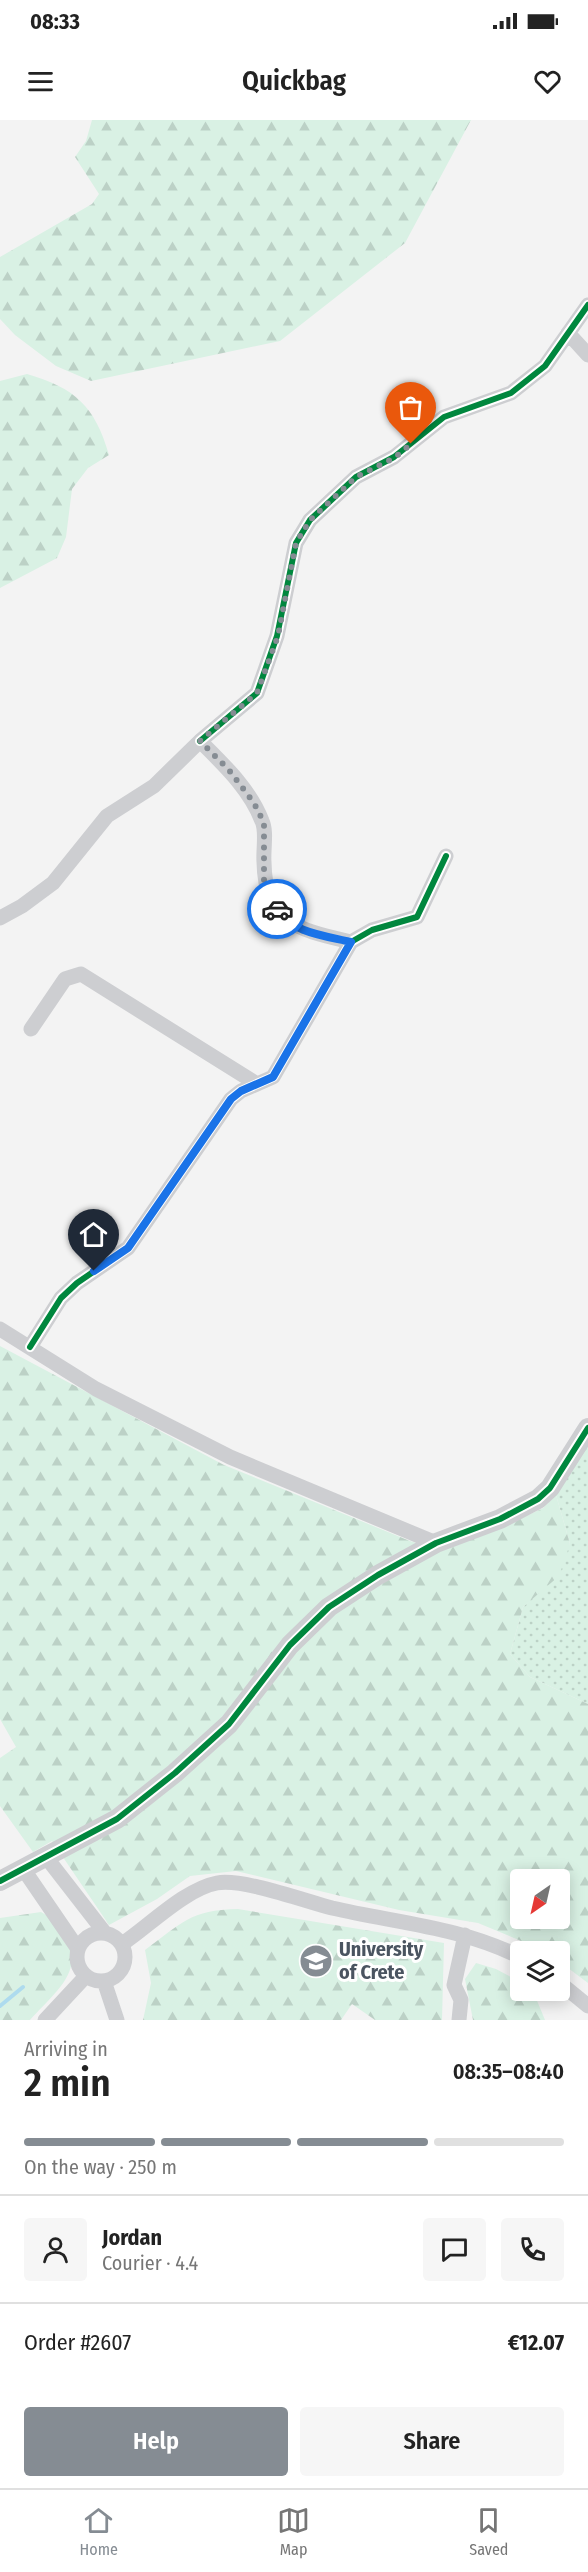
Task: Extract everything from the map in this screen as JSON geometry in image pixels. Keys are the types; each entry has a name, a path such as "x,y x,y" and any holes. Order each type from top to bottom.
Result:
{"street":[{"path":"0,918 22,906 53,882 106,816 154,786 200,741 257,693 278,636 296,543 310,520 356,477 394,458 444,417 511,393 545,366 588,305"},
{"path":"568,333 588,355"},
{"path":"200,741 229,770 254,803 264,823 264,884 282,917 310,933 351,942"},
{"path":"30,1347 61,1298 77,1283 128,1248 231,1099 241,1091 273,1077 351,942 372,930 417,917 446,856"},
{"path":"31,1029 65,979 81,974 256,1084"},
{"path":"0,1329 96,1389 230,1456 436,1543"},
{"path":"0,1881 117,1819 175,1773 229,1724 290,1645 329,1607 378,1575 436,1543 500,1519 538,1499 550,1488 588,1428"},
{"path":"46,1857 105,1933"},
{"path":"24,1870 78,1949 79,1966 86,1976 104,1981 118,1974 123,1967 125,1952 122,1944 113,1936 105,1933 92,1935 78,1949"},
{"path":"122,1944 174,1905 217,1883 239,1883 334,1908 465,1935 489,1942 510,1952"},
{"path":"459,2020 461,2000 454,1985 465,1935"},
{"path":"45,2020 86,1976"},
{"path":"104,1981 117,2020"},
{"path":"570,1991 588,2006"}],"green space":[{"path":"92,120 471,120 405,243 280,341 91,381 56,366 15,335 0,319 0,257 92,204 99,194 75,157 86,141"},
{"path":"27,374 58,386 81,401 97,424 109,455 88,468 72,489 66,537 57,558 0,588 0,381"},
{"path":"0,1346 224,1465 410,1541 439,1550 516,1521 543,1508 556,1495 570,1544 559,1576 523,1607 510,1654 530,1677 588,1704 588,1983 570,1970 570,1941 521,1941 478,1923 399,1910 236,1871 190,1876 157,1899 109,1925 52,1841 33,1852 0,1806 0,1758 16,1747 0,1719"},
{"path":"588,1445 588,1704 530,1677 510,1654 523,1607 538,1593 570,1544 556,1495"},
{"name":"University of Crete","path":"238,1909 444,1943 442,2020 375,2020 352,2004 341,2020 143,2020 151,1983 145,1950 178,1925 197,1915"},
{"path":"41,1912 53,1922 70,1947 72,1959 70,1970 57,1991 30,2020 0,2020 0,1918"},
{"path":"476,1963 496,1969 510,1977 510,2001 537,2001 545,2020 473,2020 465,1979"}],"waterway":[{"path":"0,2006 23,1987"}],"cycle path":[{"path":"200,741 257,693 277,636 296,543 310,520 356,477 394,457 444,417 511,393 545,366 588,305"},
{"path":"30,1347 61,1298 77,1283 128,1248 231,1099 241,1091 273,1077 351,942 372,930 417,917 446,856"},
{"path":"0,1881 117,1819 175,1773 229,1724 290,1645 329,1607 378,1575 436,1543 500,1519 538,1499 550,1488 588,1428"}],"way so far":[{"path":"277,909 264,884 264,823 254,803 229,770 200,741 257,693 278,636 296,543 310,520 356,477 394,458 411,444"}],"place":[{"name":"University of Crete","path":"316,1961"}],"route":[{"path":"94,1271 128,1248 231,1099 241,1091 273,1077 284,1062 351,942 310,933 282,917 277,909"}]}
